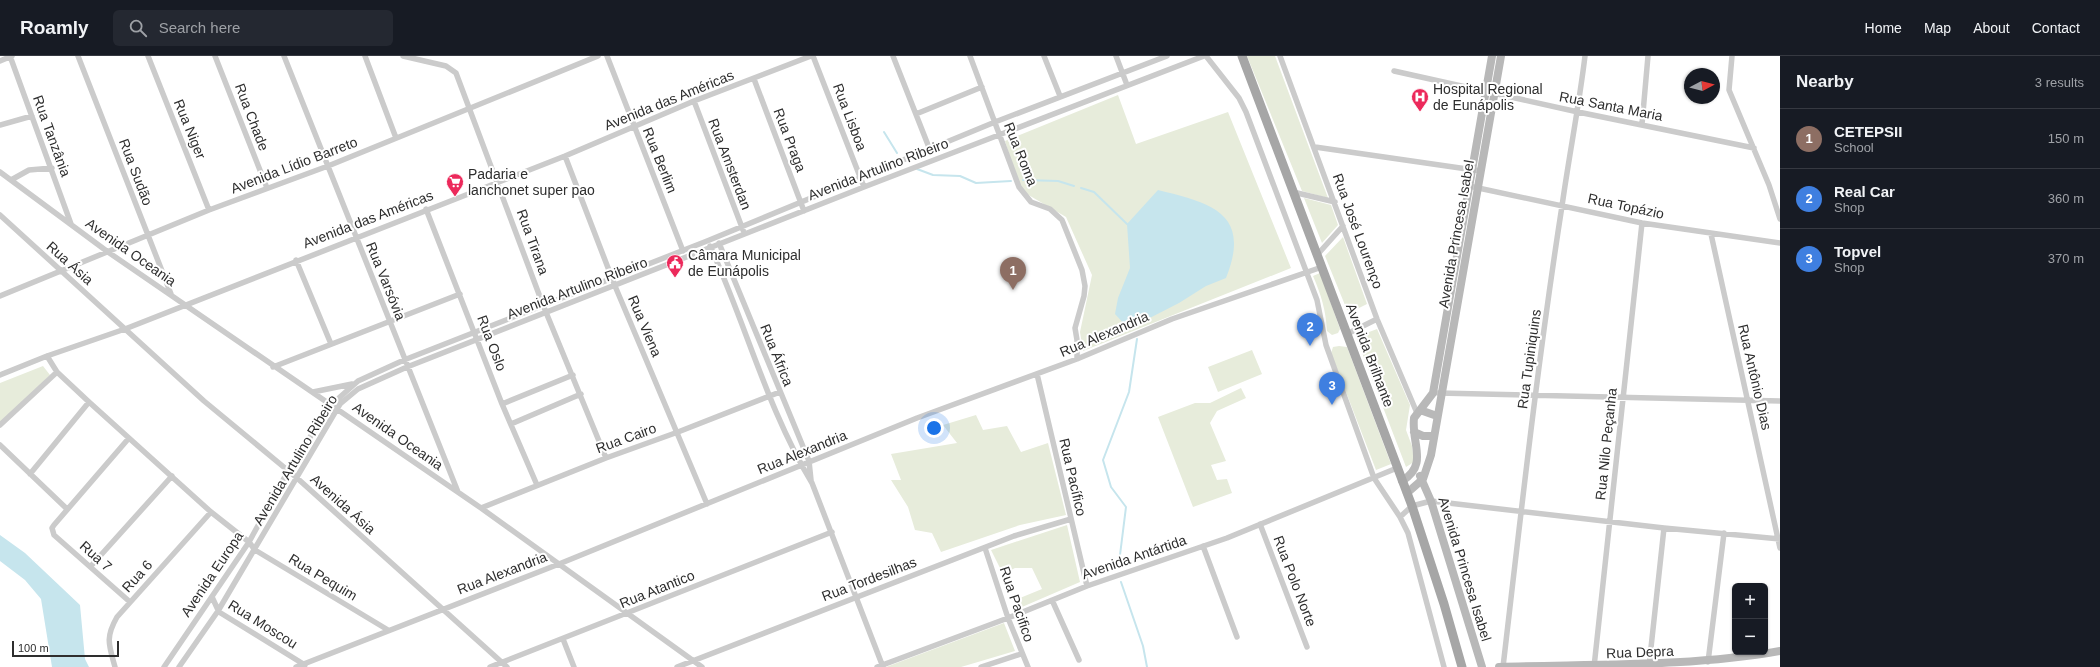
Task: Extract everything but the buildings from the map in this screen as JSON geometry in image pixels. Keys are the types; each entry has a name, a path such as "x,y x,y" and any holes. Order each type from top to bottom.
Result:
{"main road":[{"name":"Avenida Brilhante","path":"1242,56 1412,506 1444,604 1462,667"},
{"name":"Avenida Princesa Isabel","path":"1434,436 1437,416 1437,393 1444,347 1474,187 1485,92 1492,56"},
{"name":"Avenida Princesa Isabel","path":"1476,170 1501,56"},
{"name":"Avenida Princesa Isabel","path":"1419,411 1437,393"},
{"path":"1402,482 1410,477 1415,469 1418,455 1414,432 1414,420 1419,411 1437,416"},
{"path":"1407,493 1423,480 1431,455 1434,436 1423,436 1414,432"},
{"name":"Avenida Princesa Isabel","path":"1415,469 1423,480 1431,501 1482,667"},
{"name":"Rua Depra","path":"1499,667 1690,665 1749,658 1780,651"}],"street":[{"path":"0,61 11,56"},
{"name":"Rua Tanzânia","path":"11,56 71,224"},
{"name":"Rua Sudão","path":"78,56 171,296"},
{"name":"Rua Niger","path":"148,56 209,210"},
{"name":"Rua Chade","path":"215,56 267,188"},
{"name":"Rua Varsóvia","path":"284,56 458,493"},
{"path":"364,56 396,138"},
{"name":"Rua Tirana","path":"403,56 446,66 456,73 546,313 581,394 606,458"},
{"name":"Avenida Lídio Barreto","path":"0,296 62,272 209,210 328,166 598,56"},
{"name":"Rua Berlim","path":"607,56 683,251"},
{"name":"Avenida das Américas","path":"0,376 47,356 124,329 497,181 565,156 694,101 812,56"},
{"name":"Rua Lisboa","path":"812,56 864,187"},
{"path":"892,56 930,150"},
{"name":"Rua Roma","path":"970,56 996,122 1019,187 1031,202 1050,209 1062,220 1082,270 1085,286 1084,296 1074,328 1077,340 1077,358"},
{"path":"1044,56 1060,96"},
{"path":"1116,56 1127,85"},
{"name":"Avenida Artulino Ribeiro","path":"288,471 331,405 354,383 404,360 683,251 1060,96 1167,56"},
{"path":"1205,56 1242,103 1317,300 1326,345 1374,478 1400,517 1408,534 1444,667"},
{"name":"Avenida Artulino Ribeiro","path":"179,667 218,611 338,409 346,398 358,389 407,367 864,187 1205,56"},
{"name":"Rua José Lourenço","path":"1280,56 1344,226 1377,319 1419,411"},
{"name":"Rua Tupiniquins","path":"1503,667 1536,396 1562,205 1578,112 1585,56"},
{"path":"1642,124 1648,56"},
{"path":"1732,56 1729,90 1769,185 1780,219"},
{"name":"Rua Santa Maria","path":"1394,71 1493,94 1754,148"},
{"name":"Rua Praga","path":"754,79 804,211"},
{"path":"916,114 982,87"},
{"name":"Rua Amsterdan","path":"694,101 744,235"},
{"path":"0,125 32,116"},
{"path":"1315,150 1315,147 1476,170"},
{"name":"Rua Viena","path":"565,156 615,286 708,504"},
{"path":"11,180 29,170 52,168"},
{"name":"Avenida Oceania","path":"0,172 108,252 171,296 185,304 273,367 313,392 481,508 559,564 626,615 702,667"},
{"name":"Rua Topázio","path":"1474,187 1642,223 1780,243"},
{"path":"1293,192 1335,202"},
{"name":"Rua Oslo","path":"426,209 502,404 537,485"},
{"name":"Rua Ásia","path":"0,215 124,329"},
{"name":"Rua Nilo Peçanha","path":"1594,667 1642,223"},
{"path":"1317,255 1344,226"},
{"name":"Rua Antônio Dias","path":"1711,234 1780,548"},
{"name":"Rua África","path":"716,237 809,461 812,483"},
{"name":"Rua África","path":"707,241 770,397 801,464 812,483 857,596 881,666"},
{"path":"296,260 330,344"},
{"name":"Rua Alexandria","path":"296,667 305,665 388,630 559,564 708,504 801,464 917,418 1037,374 1172,319 1322,267"},
{"path":"273,367 460,294"},
{"path":"1347,334 1377,319"},
{"name":"Avenida Ásia","path":"124,329 204,400 297,478 507,667"},
{"name":"Rua Pequim","path":"47,356 57,372 89,402 211,512 249,542 255,550 388,630"},
{"path":"0,425 57,372"},
{"name":"Rua Pacífico","path":"1037,374 1086,586"},
{"path":"502,404 573,375"},
{"path":"313,392 354,383"},
{"name":"Rua Cairo","path":"481,508 606,458 678,432 780,392"},
{"path":"1437,393 1780,401"},
{"path":"511,424 581,394"},
{"path":"30,474 89,402"},
{"path":"0,445 67,509 129,438"},
{"name":"Avenida Antártida","path":"881,666 1008,618 1086,586 1203,546 1397,468"},
{"name":"Avenida Europa","path":"164,667 249,542 288,471"},
{"path":"90,566 172,476"},
{"path":"1400,517 1412,506 1431,501 1664,528 1779,538"},
{"name":"Rua 7","path":"67,509 52,528 54,535 130,602"},
{"name":"Rua 6","path":"115,667 108,640 110,631 118,616 211,512"},
{"name":"Rua Tordesilhas","path":"677,667 1014,536 1071,519"},
{"name":"Rua Polo Norte","path":"1260,524 1307,647"},
{"path":"1649,666 1664,528"},
{"name":"Rua Atantico","path":"490,667 626,615 832,532"},
{"path":"1708,663 1724,533"},
{"path":"1203,546 1237,637"},
{"name":"Rua Pacifico","path":"985,548 1021,654 1028,667"},
{"name":"Rua Moscou","path":"212,597 218,611 305,665"},
{"path":"1052,600 1079,660"},
{"path":"562,639 574,667"},
{"path":"981,667 1021,654"}],"green space":[{"path":"1247,56 1275,56 1328,198 1302,191"},
{"path":"1118,95 1136,144 1228,112 1291,268 1083,351 1080,332 1092,275 1066,217 1020,190 1005,141"},
{"path":"1304,198 1331,205 1338,225 1322,243"},
{"path":"1343,237 1367,304 1353,311 1347,310 1325,256"},
{"path":"1320,273 1340,329 1338,333 1332,335 1327,331 1323,303 1313,276"},
{"path":"1377,329 1410,405 1406,430 1412,446 1414,462 1406,467 1356,337"},
{"path":"1333,347 1347,347 1391,464 1376,470 1331,353"},
{"path":"1252,350 1262,374 1218,392 1208,367"},
{"path":"43,366 50,375 0,423 0,383"},
{"path":"1241,388 1246,398 1217,411 1210,423 1226,461 1211,465 1217,480 1227,479 1232,493 1193,507 1158,417 1195,403 1210,403"},
{"path":"976,415 983,430 1007,426 1021,452 1048,443 1066,515 1020,525 941,552 932,533 915,530 908,507 891,480 901,480 891,454 957,443 943,425"},
{"path":"1067,525 1080,582 1022,607 1020,598 1042,589 1032,568 1015,568 1003,574 991,550"},
{"path":"1004,623 1015,651 961,667 886,667"}],"water":[{"path":"1158,190 1195,200 1210,206 1222,214 1230,225 1234,239 1233,256 1226,278 1206,286 1179,303 1136,325 1126,326 1115,314 1118,298 1130,268 1127,224"},
{"path":"0,535 25,553 80,605 85,659 89,667 52,667 41,599 25,580 0,561"}],"waterway":[{"path":"884,132 897,153"},
{"path":"917,169 933,175 960,176 976,183 1011,181"},
{"path":"1023,180 1058,181 1074,186"},
{"path":"1081,188 1094,192 1127,224"},
{"path":"1119,563 1126,507 1111,487 1103,460 1129,392 1137,339"},
{"path":"1121,582 1143,646 1147,667"}],"place":[{"name":"Hospital Regional de Eunápolis","path":"1420,112"},
{"name":"Padaria e lanchonet super pao","path":"455,197"},
{"name":"Câmara Municipal de Eunápolis","path":"675,278"},
{"name":"CETEPSII","path":"1013,290"},
{"name":"Real Car","path":"1310,346"},
{"name":"Topvel","path":"1332,405"}]}
